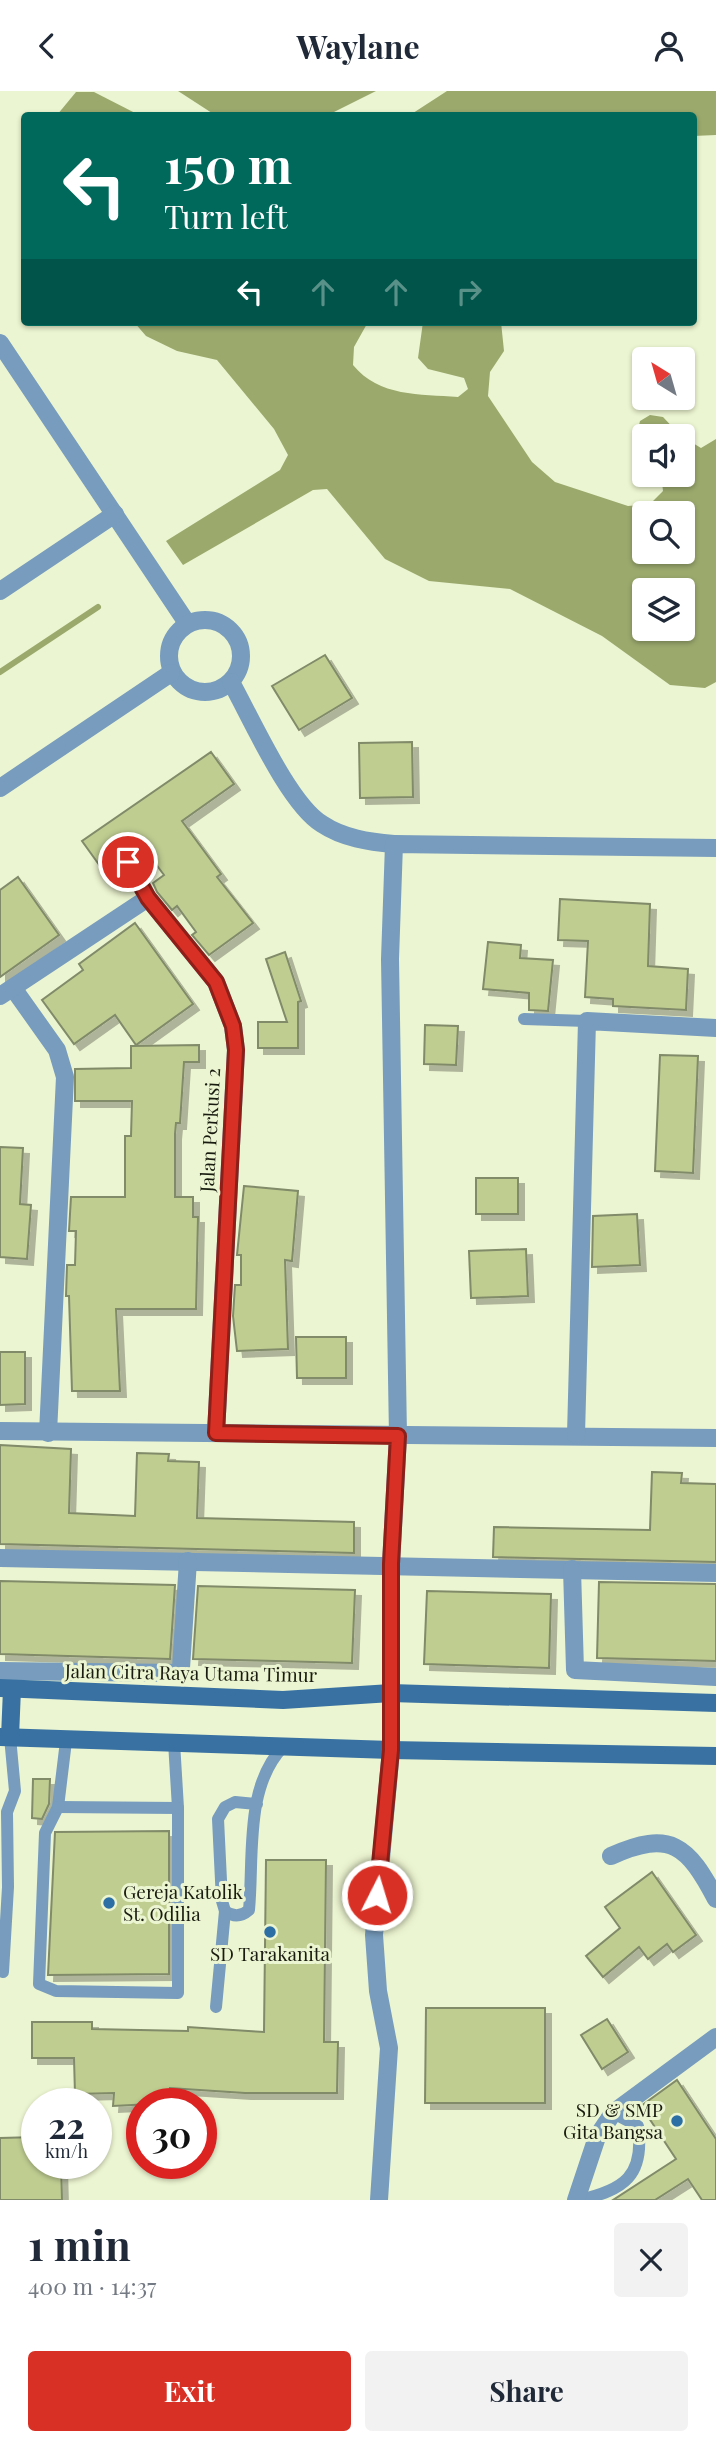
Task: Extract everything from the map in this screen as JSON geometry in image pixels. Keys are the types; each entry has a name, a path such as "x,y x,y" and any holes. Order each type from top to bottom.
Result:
{"main road":[{"name":"Jalan Citra Raya Utama Timur","path":"6,1688 283,1700 391,1693 716,1703"},
{"path":"6,1688 5,1737 391,1750 716,1756"}],"street":[{"path":"0,343 187,623"},
{"path":"0,591 115,515"},
{"path":"208,619 227,626 240,643 241,664 231,682 211,693 187,689 171,673 167,654 173,636 187,623 208,619"},
{"path":"0,788 171,673"},
{"path":"231,682 281,772 315,819 342,834 368,842 394,844 716,848"},
{"path":"379,2200 389,2048 378,1991 374,1935 391,1750 391,1564 398,1436 390,959 394,844"},
{"name":"Jalan Perkusi 2","path":"128,862 148,898 216,982 233,1026 236,1050 216,1433"},
{"path":"48,1433 65,1077 57,1050 6,992 148,898"},
{"path":"576,1435 587,1021 716,1028"},
{"path":"0,1431 716,1438"},
{"path":"0,1558 391,1564 716,1573"},
{"path":"0,1671 176,1673 181,1668 188,1561"},
{"path":"572,1569 575,1670 716,1677"},
{"path":"611,1856 638,1844 667,1845 691,1857 716,1899"},
{"path":"577,2200 597,2137 613,2113 716,2037"}],"lane":[{"path":"524,1019 587,1021"},
{"path":"3,1972 8,1887 3,1812 15,1791 5,1737"},
{"path":"66,1741 58,1807 45,1833 39,1984 56,1991 178,1993 178,1808 174,1742"},
{"path":"225,1912 231,1916 243,1915 249,1910 257,1804 273,1756 284,1746"},
{"path":"216,2007 225,1912 218,1819 225,1807 235,1802 257,1804"},
{"path":"58,1807 178,1808"},
{"path":"577,2200 607,2194 635,2171 641,2149 638,2126 613,2113"}],"shaded area":[{"path":"178,91 376,91 334,112 210,112"},
{"path":"447,91 716,91 716,135 697,136 697,112 415,112"},
{"path":"76,92 94,92 133,112 59,112"},
{"path":"137,326 366,326 354,347 353,365 363,375 375,383 401,392 458,397 468,389 464,378 428,369 418,358 422,326 501,326 504,351 490,372 488,396 532,462 555,482 632,506 632,564 695,564 695,501 653,501 663,491 663,487 695,487 695,444 701,448 716,439 716,682 705,688 670,685 602,636 510,589 429,581 385,559 327,489 313,490 183,565 166,541 280,470 288,455 274,429 217,360 177,351 146,336"},
{"path":"650,415 663,417 670,424 639,424"}],"building":[{"path":"325,655 352,698 299,730 272,686"},
{"path":"412,742 413,797 360,798 359,743"},
{"path":"211,752 234,784 182,821 221,874 217,877 253,923 209,955 192,935 196,932 177,906 172,910 157,892 153,883 164,875 143,847 134,853 122,852 117,865 105,873 82,841"},
{"path":"18,877 59,935 0,977 0,890"},
{"path":"560,899 650,904 648,966 688,969 686,1010 613,1006 613,999 585,997 588,941 558,940"},
{"path":"135,923 193,1004 136,1045 115,1015 74,1044 42,1000 83,970 79,964"},
{"path":"488,942 521,945 520,958 553,960 548,1011 529,1010 529,993 483,989"},
{"path":"285,952 301,1001 298,1002 298,1048 258,1048 258,1022 287,1022 266,959"},
{"path":"425,1025 458,1026 456,1065 424,1064"},
{"path":"199,1045 199,1062 184,1062 180,1123 176,1123 175,1134 175,1197 193,1197 193,1217 198,1217 196,1309 116,1309 120,1391 72,1391 69,1296 66,1296 67,1265 75,1265 76,1231 69,1231 71,1197 125,1197 125,1136 131,1136 132,1101 75,1101 75,1069 131,1068 131,1046"},
{"path":"660,1055 698,1056 693,1173 655,1171"},
{"path":"0,1147 23,1148 20,1204 31,1205 27,1259 0,1257"},
{"path":"476,1178 518,1178 518,1214 476,1214"},
{"path":"244,1186 298,1191 292,1261 285,1260 288,1349 237,1351 233,1316 235,1285 241,1285 241,1255 237,1255"},
{"path":"637,1214 640,1265 592,1267 593,1216"},
{"path":"526,1249 528,1296 471,1298 469,1251"},
{"path":"296,1337 346,1337 346,1378 297,1378"},
{"path":"0,1352 25,1352 25,1404 0,1405"},
{"path":"0,1445 71,1449 69,1513 135,1516 137,1453 169,1454 168,1461 199,1462 197,1518 354,1522 354,1553 0,1544"},
{"path":"652,1472 682,1473 681,1483 716,1484 716,1562 493,1557 494,1527 650,1530"},
{"path":"0,1581 175,1585 170,1659 0,1654"},
{"path":"599,1582 716,1584 716,1661 597,1658"},
{"path":"198,1586 355,1590 352,1663 193,1659"},
{"path":"427,1591 551,1594 549,1668 424,1664"},
{"path":"33,1779 50,1779 49,1804 42,1819 32,1818"},
{"name":"Gereja Katolik St. Odilia","path":"169,1831 169,1974 48,1975 55,1832"},
{"path":"266,1860 326,1860 324,2042 338,2042 337,2093 245,2093 217,2091 217,2088 126,2088 126,2105 113,2106 112,2088 75,2088 74,2058 32,2058 32,2022 92,2022 92,2029 188,2031 188,2027 264,2032"},
{"path":"652,1872 696,1935 673,1952 667,1944 648,1959 639,1947 603,1977 586,1956 620,1928 605,1907"},
{"path":"426,2008 545,2008 545,2103 425,2103"},
{"path":"607,2019 628,2052 602,2069 581,2035"},
{"name":"SD & SMP Gita Bangsa","path":"677,2080 716,2139 716,2200 702,2200 688,2179 655,2200 613,2200 676,2159 641,2106"},
{"path":"21,2137 21,2179 61,2179 62,2200 0,2200 0,2138"}],"waterway":[{"path":"0,672 98,607"}],"place":[{"name":"Gereja Katolik St. Odilia","path":"109,1903"},
{"name":"SD Tarakanita","path":"270,1932"},
{"name":"SD & SMP Gita Bangsa","path":"677,2121"}],"route":[{"path":"128,862 148,898 216,982 233,1026 236,1050 216,1433 398,1436 391,1564 391,1750 377,1895"}]}
